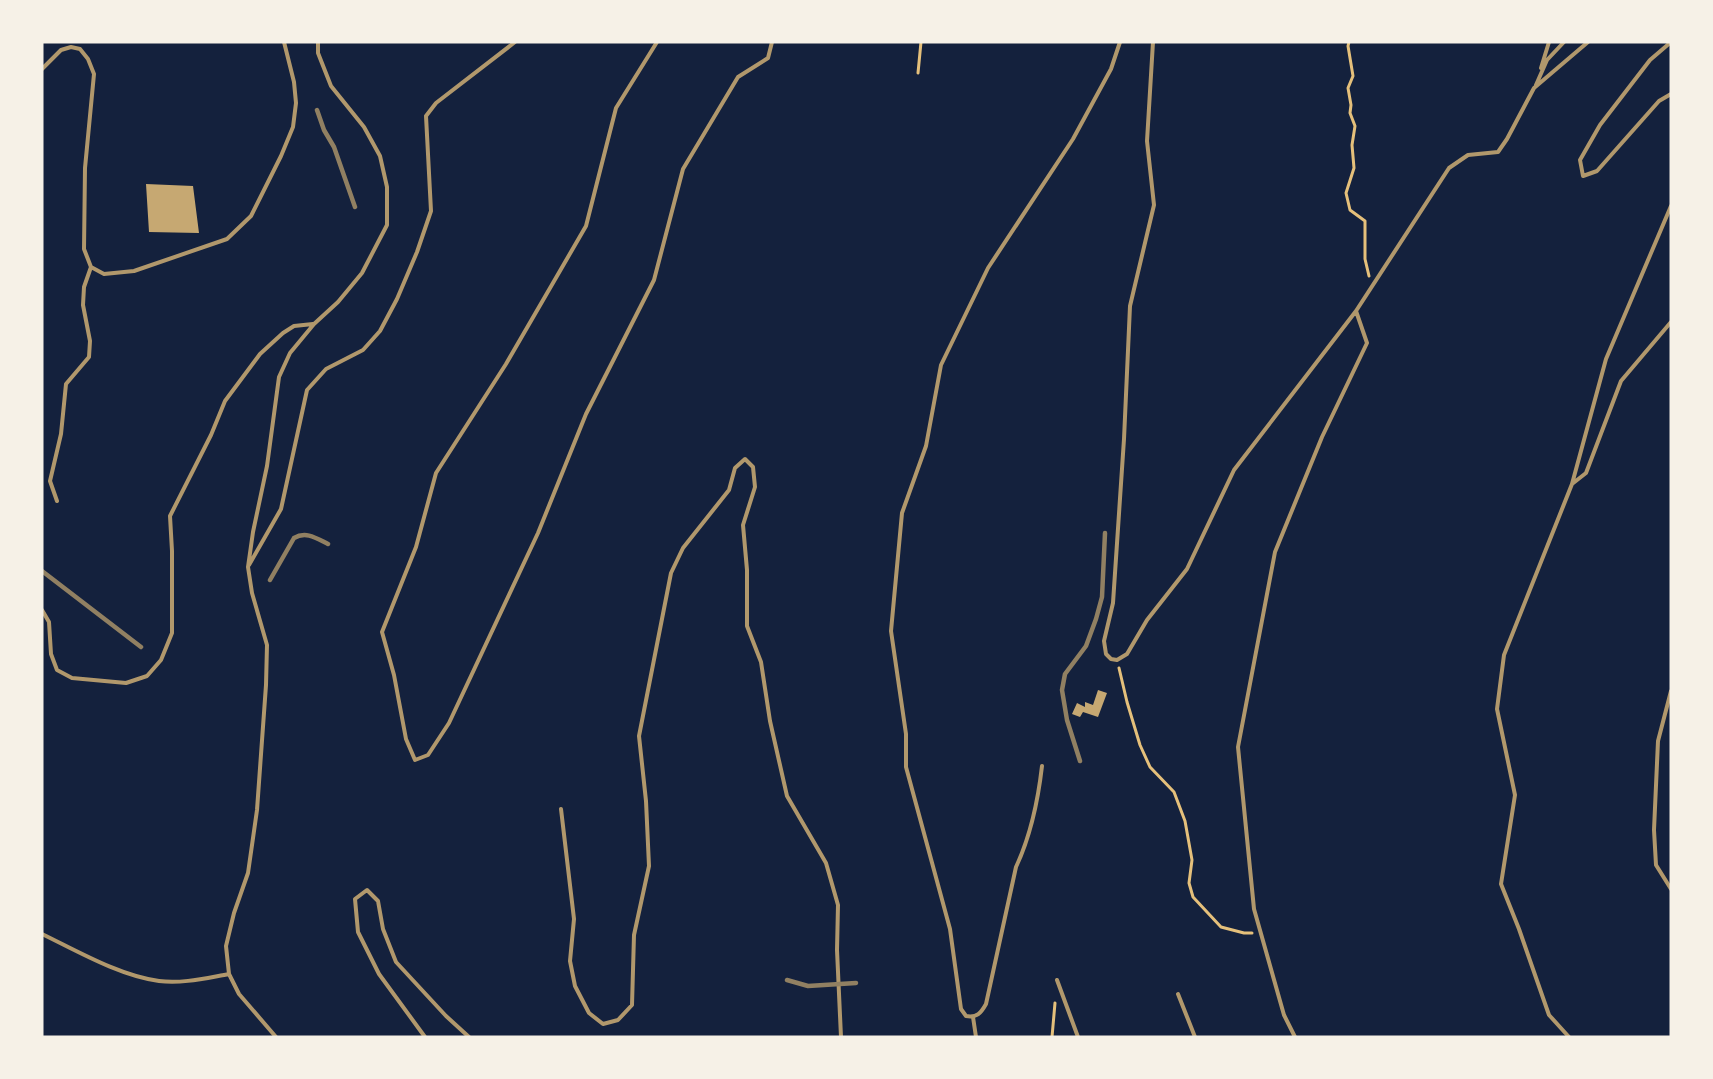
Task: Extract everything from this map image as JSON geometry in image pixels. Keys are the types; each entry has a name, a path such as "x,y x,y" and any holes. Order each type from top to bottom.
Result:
{"lane":[{"path":"42,69 61,50 71,47 80,49 88,59 94,74 85,168 84,249 91,267 104,274 134,271 227,238 250,216 281,156 293,127 296,103 294,82 284,42"},
{"path":"276,1037 239,994 229,974 226,946 234,913 248,873 256,810 266,685 267,645 252,593 248,567 267,466 279,376 290,353 362,273 387,225 387,187 380,156 364,127 331,86 318,53 318,42"},
{"path":"248,567 281,509 307,390 326,369 363,350 380,331 397,299 417,252 431,211 426,116 436,103 515,42"},
{"path":"657,42 616,108 586,226 506,364 436,473 416,547 382,632 394,675 406,739 415,760 428,755 449,723 538,533 586,414 654,280 682,170 738,77 768,57 771,42"},
{"path":"1042,766 1039,797 1025,848 1016,867 986,1004 982,1013 973,1017 966,1016 961,1009 950,929 906,767 906,734 891,631 902,513 926,446 941,365 988,268 1073,139 1111,69 1120,42"},
{"path":"1153,42 1147,141 1154,205 1130,306 1125,439 1113,603 1104,641 1106,654 1117,660 1127,654 1147,620 1187,569 1234,470 1356,311 1449,168 1468,155 1498,152 1508,139 1547,60 1564,42"},
{"path":"1534,88 1549,42"},
{"path":"1534,88 1588,42"},
{"path":"1671,42 1650,60 1600,125 1580,160 1582,176 1597,171 1659,101 1671,94"},
{"path":"1569,1037 1549,1015 1501,884 1515,795 1497,710 1504,655 1572,484 1606,360 1671,206"},
{"path":"57,501 50,481 61,434 66,384 89,357 90,341 83,305 84,287 91,267"},
{"path":"1294,1037 1284,1015 1254,909 1238,747 1275,552 1322,437 1367,342 1356,311"},
{"path":"1572,484 1586,473 1621,381 1671,322"},
{"path":"42,610 49,622 51,654 57,670 72,678 126,683 147,676 161,660 172,633 170,516 212,435 225,400 260,354 283,333 294,326 314,324"},
{"path":"561,809 574,919 570,961 575,986 589,1012 603,1024 618,1020 632,1005 634,935 649,866 646,801 639,736 671,573 683,548 729,489 735,468 745,459 753,467 755,487 744,525 747,626 761,662 770,721 788,796 826,863 838,905 837,950 841,1037"},
{"path":"1671,691 1658,741 1654,830 1656,865 1671,889"},
{"path":"425,1037 379,974 358,932 355,899 367,890 378,901 383,929 396,962 446,1016 469,1037"},
{"path":"42,934 112,968 159,981 196,980 229,974"},
{"path":"1057,980 1078,1037"},
{"path":"1178,994 1195,1037"},
{"path":"973,1017 976,1037"}],"path":[{"path":"918,73 921,42"},
{"path":"1349,42 1353,76 1348,88 1350,112 1355,126 1352,145 1354,168 1346,193 1350,210 1365,221 1365,259 1371,288"},
{"path":"1117,660 1140,745 1150,767 1174,792 1185,821 1192,860 1189,883 1193,897 1221,927 1244,933 1260,932"},
{"path":"1052,1037 1055,1003"}],"building":[{"path":"146,184 193,186 199,233 149,232"},
{"path":"1098,690 1107,693 1098,717 1083,712 1080,717 1072,714 1077,703 1085,707 1085,702 1093,705"}],"railway":[{"path":"317,110 324,130 334,147 355,207"},
{"path":"1080,761 1067,720 1062,690 1065,674 1086,646 1096,619 1102,597 1105,533"},
{"path":"270,580 294,538 307,535 328,544"},
{"path":"42,571 141,647"},
{"path":"787,980 808,986 856,983"}]}
